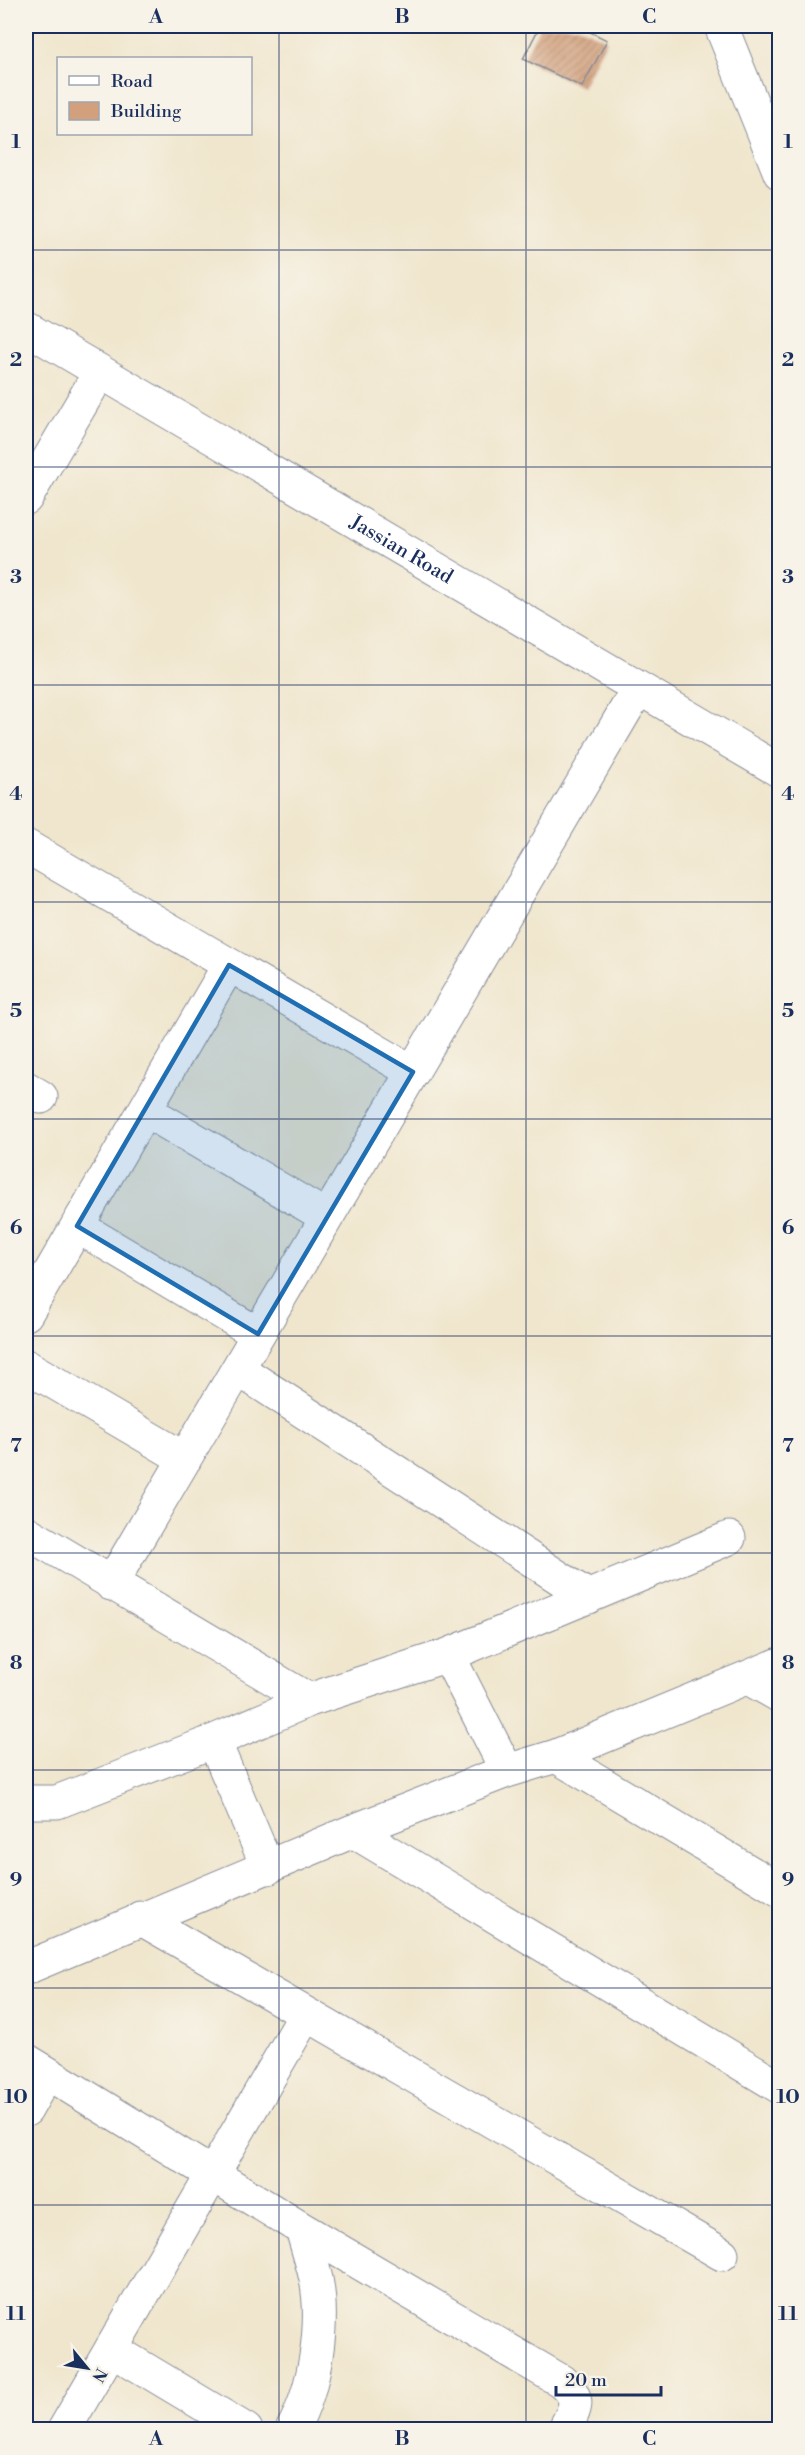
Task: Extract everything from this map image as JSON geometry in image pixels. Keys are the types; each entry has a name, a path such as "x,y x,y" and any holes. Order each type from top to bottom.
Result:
{"street":[{"path":"725,28 780,173"},
{"name":"Jassian Road","path":"26,328 780,771"},
{"path":"26,498 100,372"},
{"path":"111,1584 638,689"},
{"path":"26,846 413,1072"},
{"path":"26,1314 229,965"},
{"path":"145,1110 327,1216"},
{"path":"77,1226 258,1334"},
{"path":"26,1366 185,1459"},
{"path":"238,1369 589,1597"},
{"path":"26,1533 309,1700"},
{"path":"26,1802 57,1802 214,1741 309,1700 448,1655 729,1538"},
{"path":"448,1655 507,1771"},
{"path":"26,1968 140,1918 268,1868 353,1831 507,1771 556,1756 780,1664"},
{"path":"748,1678 780,1696"},
{"path":"214,1741 268,1868"},
{"path":"556,1756 780,1890"},
{"path":"353,1831 780,2087"},
{"path":"140,1918 722,2254"},
{"path":"64,2430 306,2014"},
{"path":"26,2110 36,2066 302,2229 561,2381 572,2390 576,2400 573,2413 564,2430"},
{"path":"292,2430 300,2416 311,2381 319,2327 316,2281 302,2229"},
{"path":"111,2349 246,2430"}],"highlighted area":[{"path":"229,965 413,1072 258,1334 77,1226"}],"building":[{"path":"540,26 578,26 607,40 582,87 523,59"}]}
